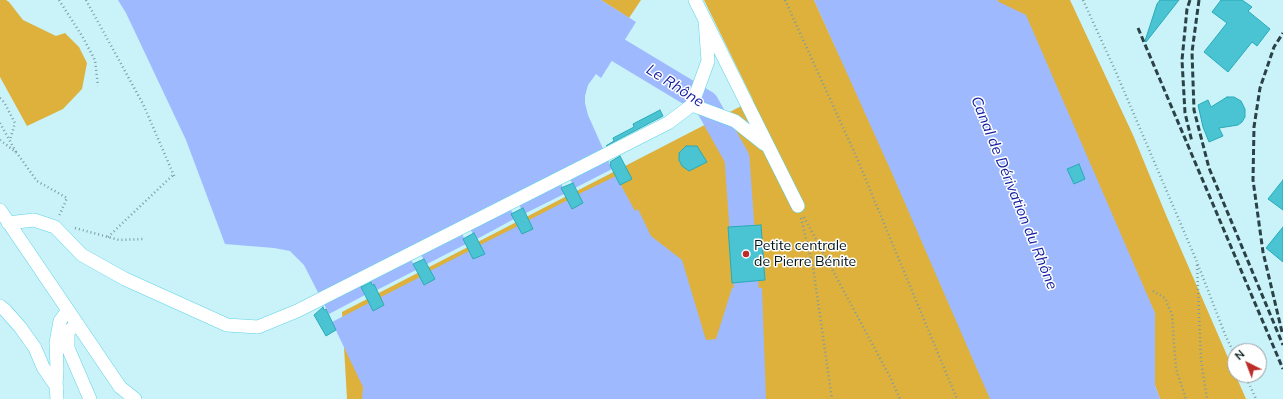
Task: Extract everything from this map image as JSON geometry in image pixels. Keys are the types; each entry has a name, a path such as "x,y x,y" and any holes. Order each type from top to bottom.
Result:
{"lane":[{"path":"695,0 798,206"},
{"path":"8,223 34,220 55,227 82,255 125,279 227,325 258,327 297,311 668,123 692,106 708,61 705,20"},
{"path":"692,106 735,121 768,146"},
{"path":"0,210 120,388 135,399"},
{"path":"0,306 6,310 35,348 56,392 64,399"},
{"path":"56,392 56,343 60,321 68,310"},
{"path":"77,323 68,332 68,348 90,399"}],"path":[{"path":"59,0 82,36 95,60 98,86"},
{"path":"86,0 143,104 175,178"},
{"path":"784,0 856,156 957,399"},
{"path":"1083,0 1116,70 1197,262 1229,343"},
{"path":"0,98 4,102 15,123 10,140"},
{"path":"0,123 17,153 38,181 66,198 55,227 75,228 119,240 144,239"},
{"path":"0,140 17,153"},
{"path":"108,237 174,174"},
{"path":"798,206 813,267 832,399"},
{"path":"798,206 890,377 900,399"},
{"path":"1197,262 1201,360 1207,399"},
{"path":"1153,291 1165,298 1172,314 1176,369 1186,399"},
{"path":"1249,383 1256,399"}],"shaded area":[{"path":"0,0 6,0 9,2 23,20 56,36 65,33 79,47 87,63 82,89 63,109 27,126 0,77"},
{"path":"601,0 641,0 629,18"},
{"path":"704,0 814,0 839,55 1090,399 347,399 342,312 753,100"},
{"path":"997,0 1070,0 1133,135 1227,355 1227,383 1239,383 1246,399 1160,399 1155,385 1155,313"}],"water":[{"path":"118,0 601,0 636,22 601,78 596,74 588,85 585,96 588,115 612,169 575,188 569,178 561,183 564,194 526,213 523,209 521,209 519,204 510,209 513,213 514,219 477,239 470,229 462,233 466,244 427,264 420,254 411,259 416,270 377,290 370,280 361,284 365,295 329,314 304,265 290,251 274,248 225,244 186,140 126,13"},
{"name":"Canal de Dérivation du Rhône","path":"814,0 997,0 1026,15 1155,313 1155,385 1160,399 990,399 891,171"},
{"path":"616,176 635,211 638,209 651,236 682,260 706,340 716,339 732,288 762,288 766,399 362,399 363,387 332,322 369,303 373,310 384,305 381,297 420,277 424,285 434,280 430,271 469,251 473,259 484,254 480,245 518,226 523,234 533,229 529,220 568,200 573,209 583,203 579,194"}],"building":[{"path":"1160,0 1179,0 1146,42 1145,41 1157,4"},
{"path":"1221,0 1242,0 1252,7 1248,11 1270,29 1257,46 1252,42 1228,72 1204,52 1227,23 1212,12"},
{"path":"1227,97 1234,97 1241,101 1245,109 1245,117 1238,125 1219,128 1223,136 1209,142 1203,127 1198,105 1208,100 1211,107"},
{"path":"660,110 663,116 606,146 614,141 613,138 634,127 633,124"},
{"path":"686,146 697,146 707,162 689,171 682,166 679,160 679,153"},
{"path":"620,156 632,179 620,185 610,162"},
{"path":"1079,164 1085,179 1074,184 1067,169"},
{"path":"1283,180 1283,210 1268,199"},
{"path":"573,183 583,203 572,209 561,188"},
{"path":"523,208 533,229 522,234 511,214"},
{"name":"Petite centrale de Pierre Bénite","path":"761,225 765,280 732,283 728,227"},
{"path":"1283,227 1283,262 1266,248"},
{"path":"474,233 485,254 473,259 463,239"},
{"path":"424,259 435,279 424,285 413,264"},
{"path":"371,282 372,285 374,284 384,305 373,311 361,287"},
{"path":"323,307 324,310 326,309 336,330 326,336 314,315"}],"waterway":[{"name":"Le Rhône","path":"588,40 603,41 706,103 737,158 748,313 747,323"}],"railway":[{"path":"1190,0 1187,9 1182,60 1185,113 1192,142"},
{"path":"1199,0 1192,52 1194,110 1209,168 1283,345"},
{"path":"1138,28 1283,369"},
{"path":"1282,332 1263,252 1253,180 1254,127 1260,88 1274,47 1283,33"}],"place":[{"name":"Petite centrale de Pierre Bénite","path":"746,254"}]}
